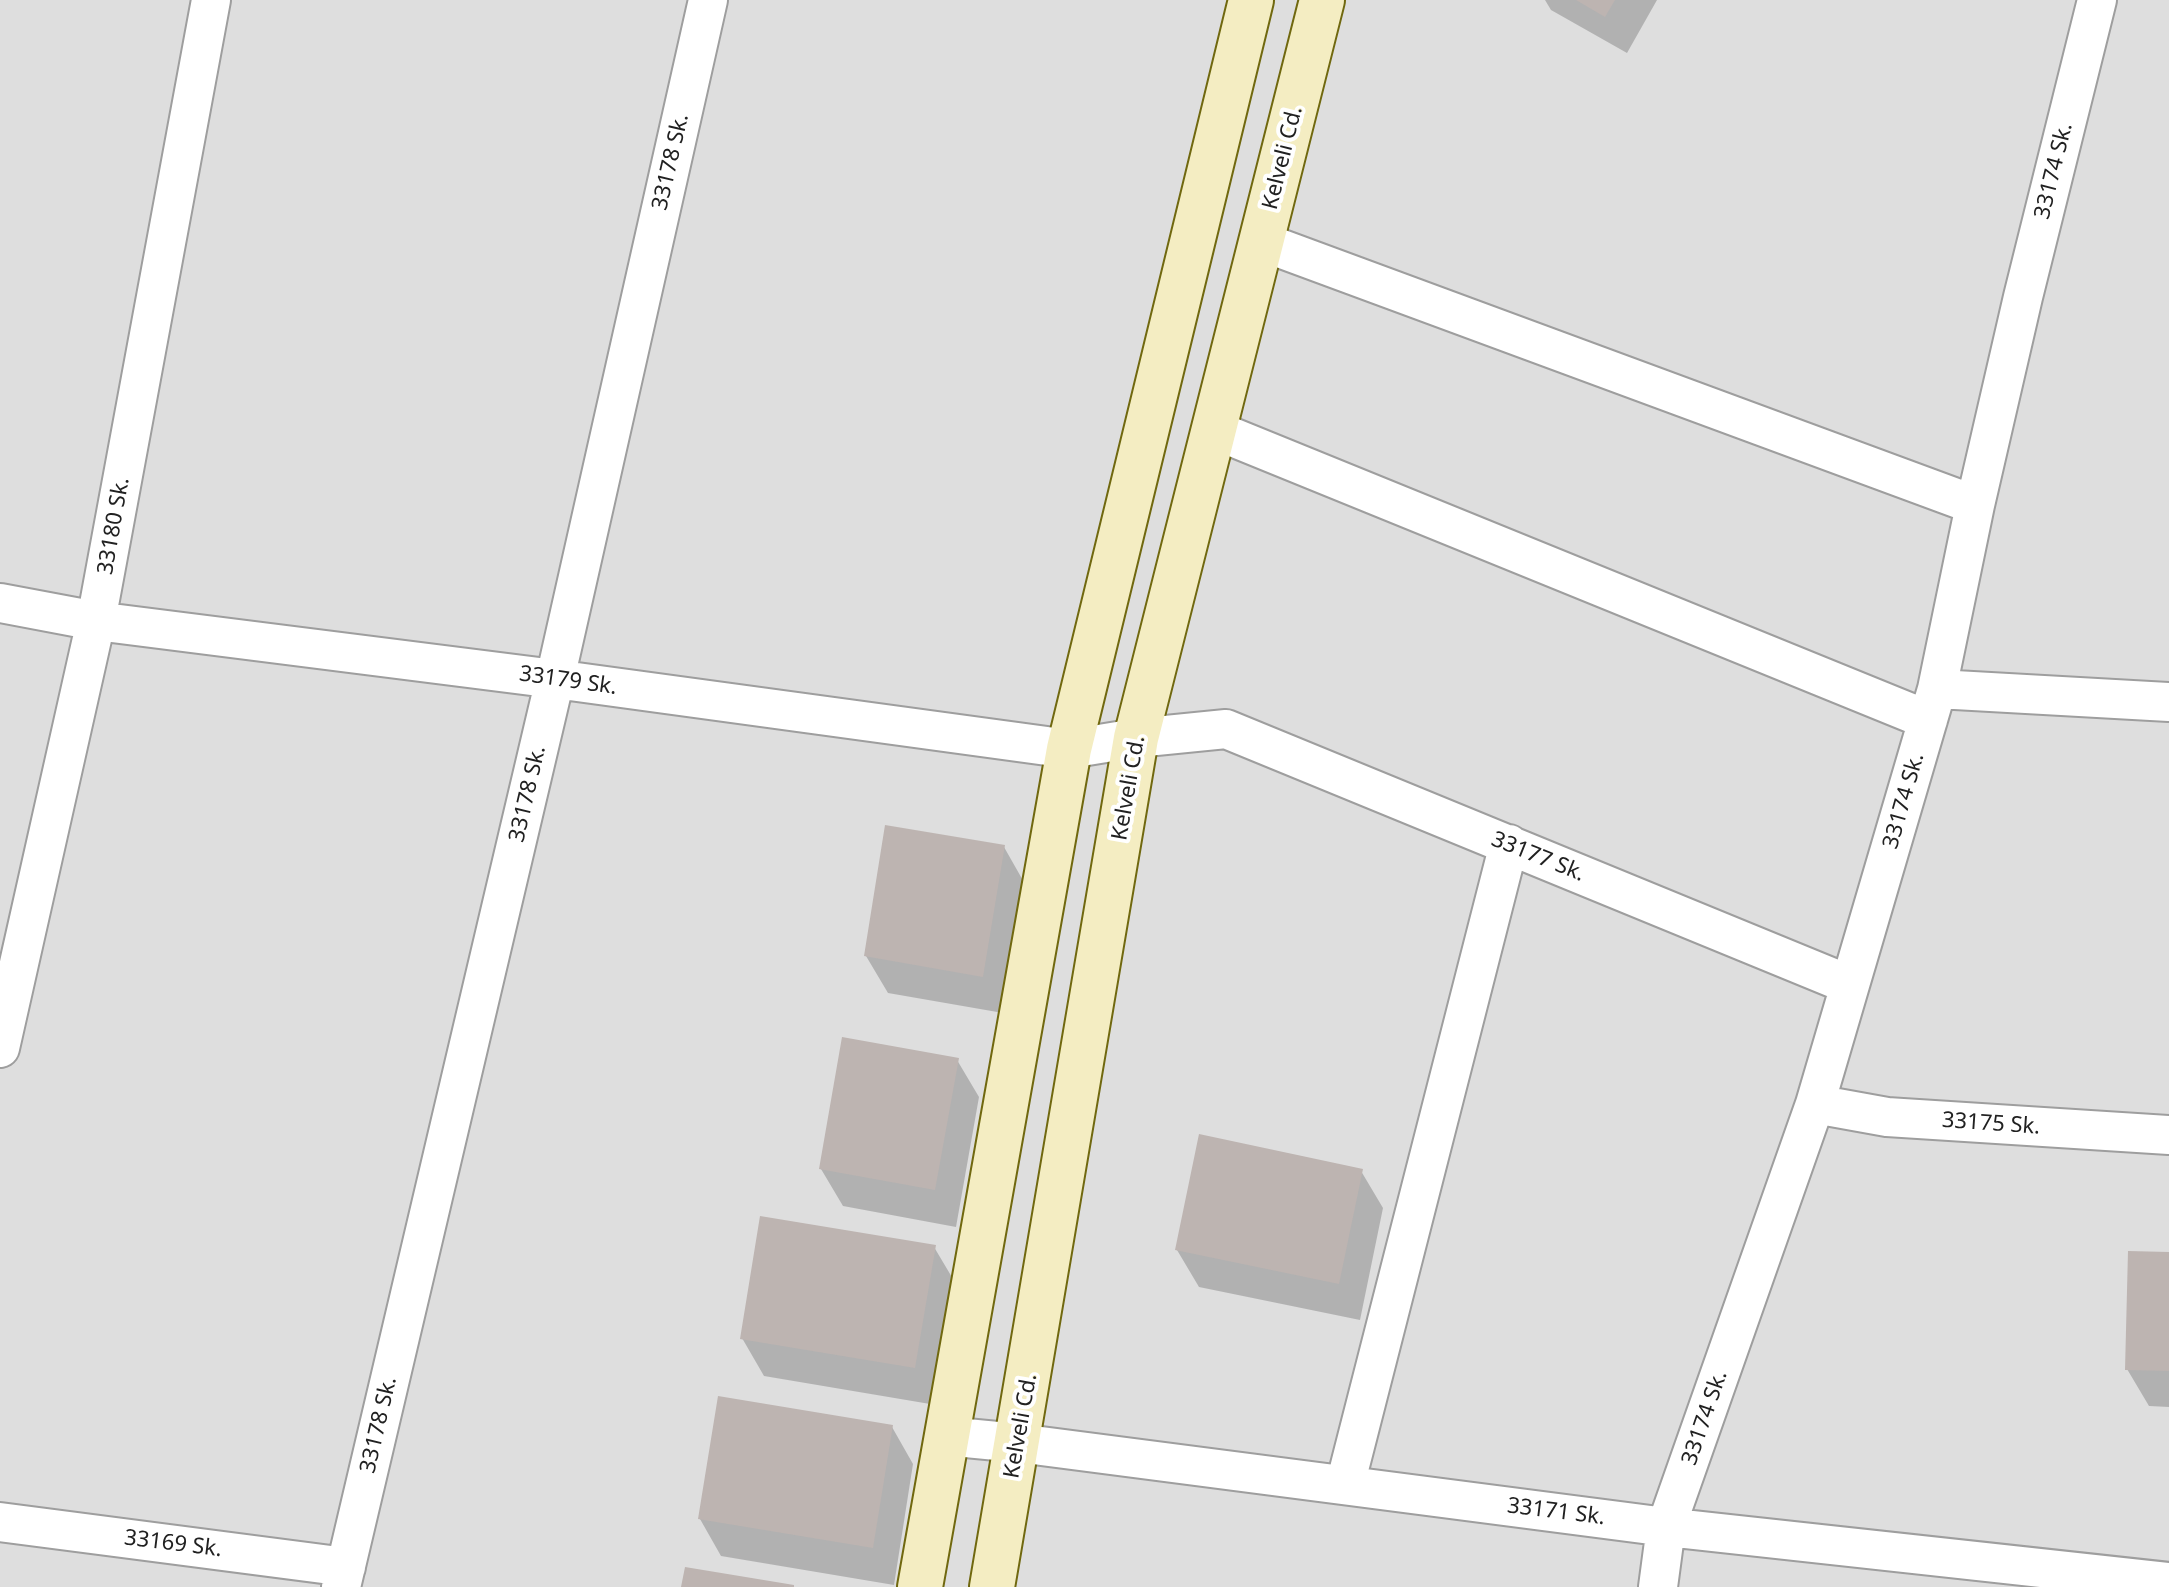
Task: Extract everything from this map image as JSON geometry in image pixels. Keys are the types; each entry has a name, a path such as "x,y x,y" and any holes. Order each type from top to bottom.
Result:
{"street":[{"name":"33180 Sk.","path":"0,1048 96,621 211,0"},
{"name":"33178 Sk.","path":"344,1577 555,679 708,0"},
{"path":"920,1587 1069,749 1251,0"},
{"name":"Kelveli Cd.","path":"992,1587 1136,738 1322,0"},
{"name":"33174 Sk.","path":"1658,1587 1666,1527 1815,1104 1932,704 1975,505 2097,0"},
{"path":"1263,242 1975,505"},
{"path":"1215,430 1932,704 2169,702"},
{"name":"33179 Sk.","path":"0,603 96,621 1069,749 1136,738 1226,729"},
{"name":"33177 Sk.","path":"1226,729 1850,985"},
{"path":"1345,1485 1509,844"},
{"name":"33175 Sk.","path":"1815,1104 1887,1117 2169,1135"},
{"name":"33171 Sk.","path":"945,1436 1666,1527 2169,1582"},
{"name":"33169 Sk.","path":"0,1522 344,1577"}],"shaded area":[{"path":"0,0 2169,0 2169,1587 0,1587"}],"building":[{"path":"1576,0 1615,0 1605,17"},
{"path":"885,825 1005,845 983,977 864,956"},
{"path":"842,1037 959,1058 935,1190 819,1169"},
{"path":"1199,1134 1363,1169 1339,1284 1175,1250"},
{"path":"760,1216 936,1245 915,1368 740,1339"},
{"path":"2128,1251 2169,1252 2169,1371 2125,1370"},
{"path":"718,1396 893,1425 873,1548 698,1519"},
{"path":"685,1567 794,1585 794,1587 681,1587"}]}
